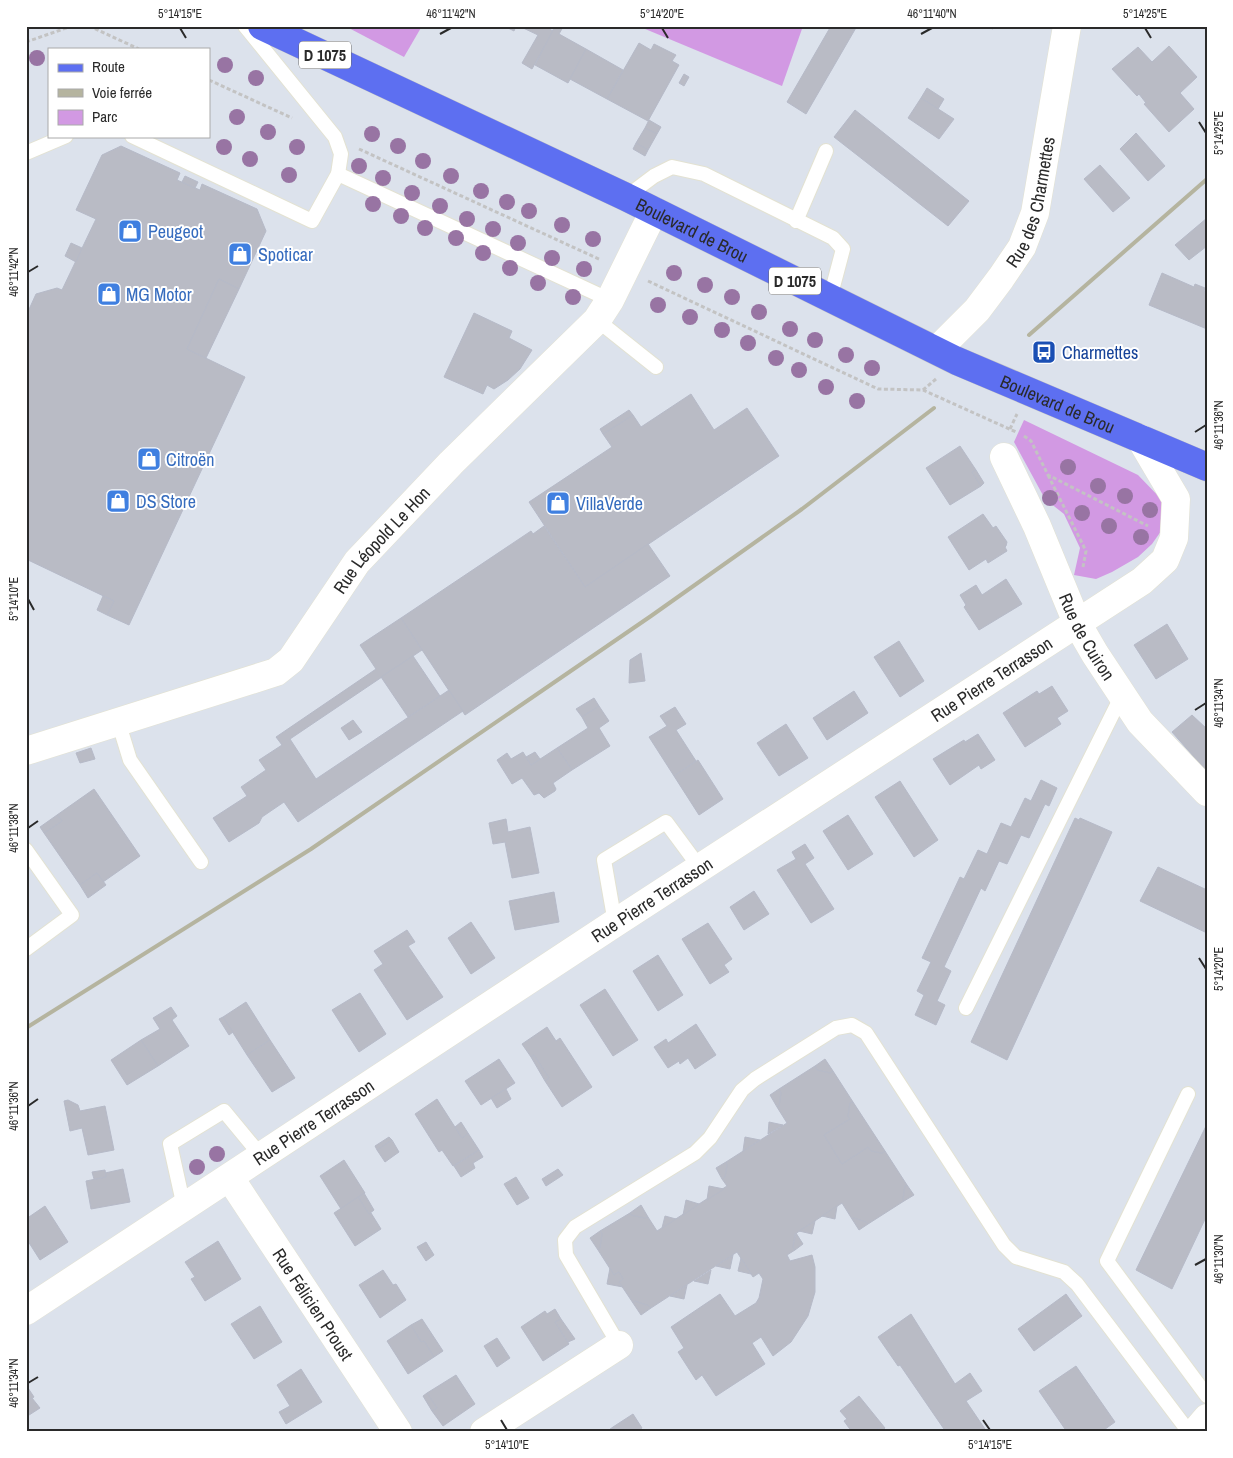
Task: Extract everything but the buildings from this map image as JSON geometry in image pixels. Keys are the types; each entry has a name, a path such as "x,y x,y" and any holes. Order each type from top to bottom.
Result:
{"main road":[{"name":"Boulevard de Brou","path":"262,26 626,197 993,377 1140,438 1205,462"}],"street":[{"name":"Rue des Charmettes","path":"937,350 977,310 1022,247 1035,213 1067,26"},
{"name":"Rue Léopold Le Hon","path":"26,751 276,672 292,660 358,562 451,464 604,310 654,211"},
{"name":"Rue Pierre Terrasson","path":"26,1311 615,923 1142,581 1165,560 1174,538 1176,499 1140,438"},
{"name":"Rue de Cuiron","path":"1004,457 1037,526 1077,623 1094,654 1140,722 1207,792"},
{"name":"Rue Félicien Proust","path":"230,1178 398,1432"},
{"path":"484,1432 619,1344"},
{"path":"1195,1432 1207,1418"}],"lane":[{"path":"136,138 312,221 338,174 341,154 335,137 245,26"},
{"path":"26,153 61,138"},
{"path":"796,221 826,151"},
{"path":"626,197 654,176 672,167 704,174 833,238 843,249 830,298"},
{"path":"338,174 604,310 656,367"},
{"path":"966,1008 1122,695"},
{"path":"118,721 130,760 201,862"},
{"path":"615,923 604,860 666,822 700,868"},
{"path":"26,850 72,915 26,949"},
{"path":"619,1344 566,1255 565,1240 575,1227 695,1153 710,1138 742,1090 755,1079 836,1028 852,1025 866,1033 1004,1244 1016,1257 1064,1272 1077,1284 1189,1432"},
{"path":"1188,1094 1107,1261 1207,1396"},
{"path":"184,1207 170,1144 224,1111 262,1157"}],"path":[{"path":"26,42 72,26"},
{"path":"89,26 137,48"},
{"path":"210,80 625,270 878,389 923,390 1011,428 1031,441 1048,475 1151,527"}],"green space":[{"path":"345,26 422,26 404,57"},
{"path":"638,26 803,26 782,86"},
{"path":"1024,420 1138,475 1165,503 1166,524 1152,544 1138,557 1096,579 1074,575 1080,548 1064,514 1045,499 1014,442"}],"railway":[{"path":"1029,335 1207,179"},
{"path":"26,1028 311,849 651,616 802,509 934,408"}],"place":[{"name":"Peugeot","path":"130,231"},
{"name":"Spoticar","path":"240,254"},
{"name":"MG Motor","path":"109,294"},
{"name":"Charmettes","path":"1044,352"},
{"name":"Citroën","path":"149,459"},
{"name":"DS Store","path":"118,501"},
{"name":"VillaVerde","path":"558,503"}]}
